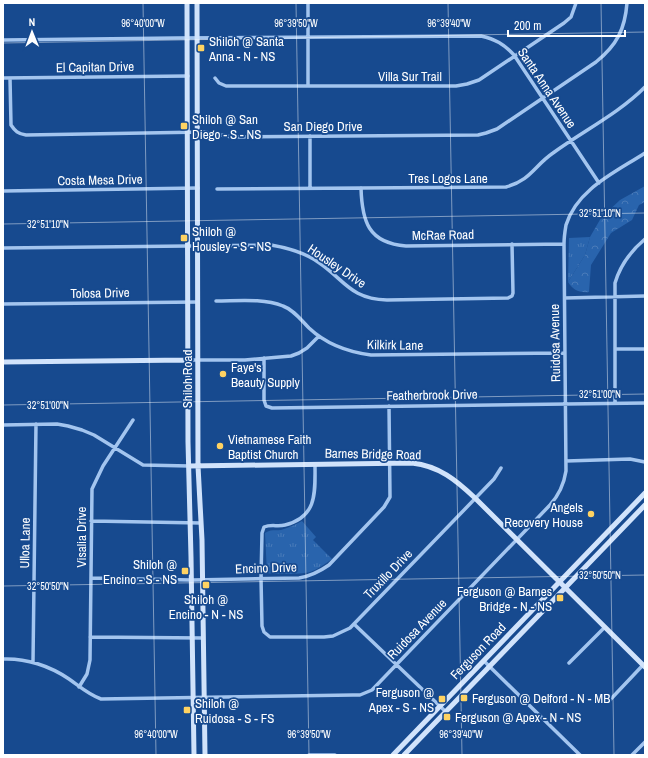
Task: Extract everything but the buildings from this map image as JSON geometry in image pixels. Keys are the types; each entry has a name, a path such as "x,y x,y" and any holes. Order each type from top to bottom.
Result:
{"main road":[{"name":"Shiloh Road","path":"187,3 188,360 194,755"},
{"name":"Shiloh Road","path":"197,3 198,466 202,523 205,755"},
{"path":"3,362 188,360"},
{"name":"Barnes Bridge Road","path":"189,466 390,463 417,464 436,469 449,476 475,498 518,539 644,666"},
{"name":"Ferguson Road","path":"393,755 645,493"},
{"name":"Ferguson Road","path":"404,755 644,507"}],"street":[{"path":"308,3 308,86"},
{"name":"Villa Sur Trail","path":"216,78 219,83 226,86 456,86 467,84 479,80 514,55 564,23 571,17 576,3"},
{"name":"San Diego Drive","path":"10,78 11,125 14,130 20,134 197,132 213,133 232,137 478,135 486,134 497,129 606,54 624,26 627,3"},
{"name":"Santa Anna Avenue","path":"3,40 481,36 500,42 514,55 599,183"},
{"name":"El Capitan Drive","path":"3,78 188,76"},
{"name":"Tres Logos Lane","path":"217,189 506,187 526,178 546,158 626,104 645,87"},
{"path":"310,136 310,188"},
{"name":"Ruidosa Avenue","path":"3,659 33,662 58,672 94,697 101,699 360,695 372,690 557,497 565,479 566,461 564,244 566,226 572,213 587,192 645,153"},
{"name":"Costa Mesa Drive","path":"3,191 198,188"},
{"name":"McRae Road","path":"361,188 363,216 366,223 376,236 389,243 406,246 564,244"},
{"path":"615,403 615,283 618,272 638,245 645,239"},
{"name":"Housley Drive","path":"3,248 271,245 300,252 317,261 359,295 374,299 387,300 508,298 512,296 513,293 512,244"},
{"path":"565,298 645,296"},
{"name":"Kilkirk Lane","path":"216,301 261,301 284,306 292,311 319,336 348,351 371,356 565,353"},
{"name":"Tolosa Drive","path":"3,304 198,302"},
{"path":"188,360 245,360 291,356 307,348 319,336"},
{"path":"614,349 645,349"},
{"name":"Featherbrook Drive","path":"264,358 264,400 266,406 272,408 645,403"},
{"name":"Encino Drive","path":"91,578 202,580 299,578 311,576 321,571 329,565 387,503 390,492 389,406"},
{"name":"Visalia Drive","path":"80,686 89,667 92,489 103,466 133,420"},
{"name":"Ulloa Lane","path":"33,662 36,424"},
{"path":"3,425 56,424 68,426 94,435 143,466 189,466"},
{"path":"566,461 630,459 645,462"},
{"path":"261,578 262,533 264,527 268,525 286,525 300,518 307,512 312,504 315,492 315,464"},
{"name":"Truxillo Drive","path":"261,578 264,632 270,637 324,637 333,636 343,632 354,624 494,479 501,468"},
{"path":"637,501 644,507"},
{"path":"91,521 202,523"},
{"path":"354,624 446,712"},
{"path":"569,662 605,627"},
{"path":"90,637 203,638"},
{"path":"484,661 580,755"},
{"path":"608,701 644,666"},
{"path":"632,755 645,742"},
{"path":"309,755 335,755"}],"green space":[{"path":"645,186 645,202 639,205 632,220 611,233 591,265 589,292 582,292 574,289 568,282 585,255 590,237 601,218 620,200"},
{"path":"590,237 585,255 568,282 569,238"},
{"path":"302,521 316,537 313,540 332,559 310,572 288,574 267,573 265,533 284,529"}],"place":[{"name":"Shiloh @ Santa Anna - N - NS","path":"201,48"},
{"name":"Shiloh @ San Diego - S - NS","path":"184,126"},
{"name":"Shiloh @ Housley - S - NS","path":"184,238"},
{"name":"Faye's Beauty Supply","path":"223,374"},
{"name":"Vietnamese Faith Baptist Church","path":"220,446"},
{"name":"Angels Recovery House","path":"591,514"},
{"name":"Shiloh @ Encino - S - NS","path":"185,571"},
{"name":"Shiloh @ Encino - N - NS","path":"206,585"},
{"name":"Ferguson @ Barnes Bridge - N - NS","path":"560,598"},
{"name":"Ferguson @ Delford - N - MB","path":"464,698"},
{"name":"Ferguson @ Apex - S - NS","path":"442,699"},
{"name":"Shiloh @ Ruidosa - S - FS","path":"187,710"},
{"name":"Ferguson @ Apex - N - NS","path":"447,717"}]}
